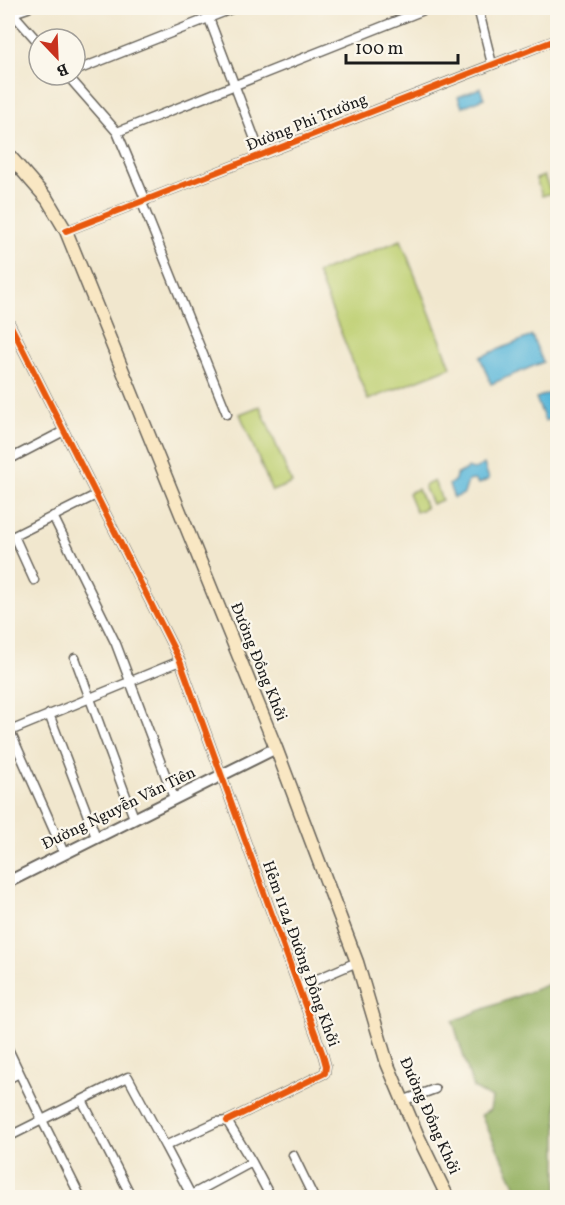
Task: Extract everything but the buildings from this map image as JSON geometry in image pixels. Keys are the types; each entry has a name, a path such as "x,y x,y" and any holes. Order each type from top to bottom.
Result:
{"main road":[{"name":"Đường Đồng Khởi","path":"8,154 47,199 66,231 276,748 357,962 387,1063 402,1101 448,1197"}],"street":[{"path":"11,10 28,8"},
{"path":"205,8 261,155"},
{"path":"87,66 234,8"},
{"path":"117,132 429,8"},
{"path":"478,8 492,64"},
{"path":"11,10 27,29"},
{"name":"Đường Phi Trường","path":"66,231 558,39"},
{"path":"78,87 117,132 227,414"},
{"path":"8,320 96,495 11,537 34,580"},
{"path":"8,460 64,431"},
{"name":"Hẻm 1124 Đường Đồng Khởi","path":"96,495 180,661 326,1066 325,1073 227,1121"},
{"path":"53,516 97,603 130,680 174,798"},
{"path":"75,658 134,818"},
{"path":"64,853 9,729 180,661"},
{"path":"49,714 96,837"},
{"name":"Đường Nguyễn Văn Tiên","path":"8,882 276,748"},
{"path":"299,987 357,962"},
{"path":"8,1049 81,1197"},
{"path":"8,1079 20,1073"},
{"path":"8,1137 128,1077 191,1196 252,1162"},
{"path":"402,1101 435,1089"},
{"path":"82,1100 132,1197"},
{"path":"165,1146 217,1122 227,1121 271,1197"},
{"path":"293,1155 314,1197"}],"green space":[{"path":"544,176 551,193 542,196 536,179"},
{"path":"401,240 451,367 368,400 317,273"},
{"path":"260,406 292,483 272,491 240,414"},
{"path":"434,481 442,500 432,504 424,486"},
{"path":"418,489 426,508 416,512 408,493"},
{"path":"557,981 557,1197 527,1197 524,1190 519,1193 481,1115 490,1110 492,1098 473,1088 453,1021"}],"water":[{"path":"480,88 484,98 462,107 458,97"},
{"path":"532,336 543,362 491,384 480,357"},
{"path":"556,391 557,416 545,421 536,398"},
{"path":"484,464 489,479 479,484 474,480 468,481 464,494 454,498 449,485 455,480 456,475 468,468 473,470"}],"cycle path":[{"path":"66,231 558,39"},
{"path":"8,320 180,661 323,1055 325,1073 227,1121"}]}
